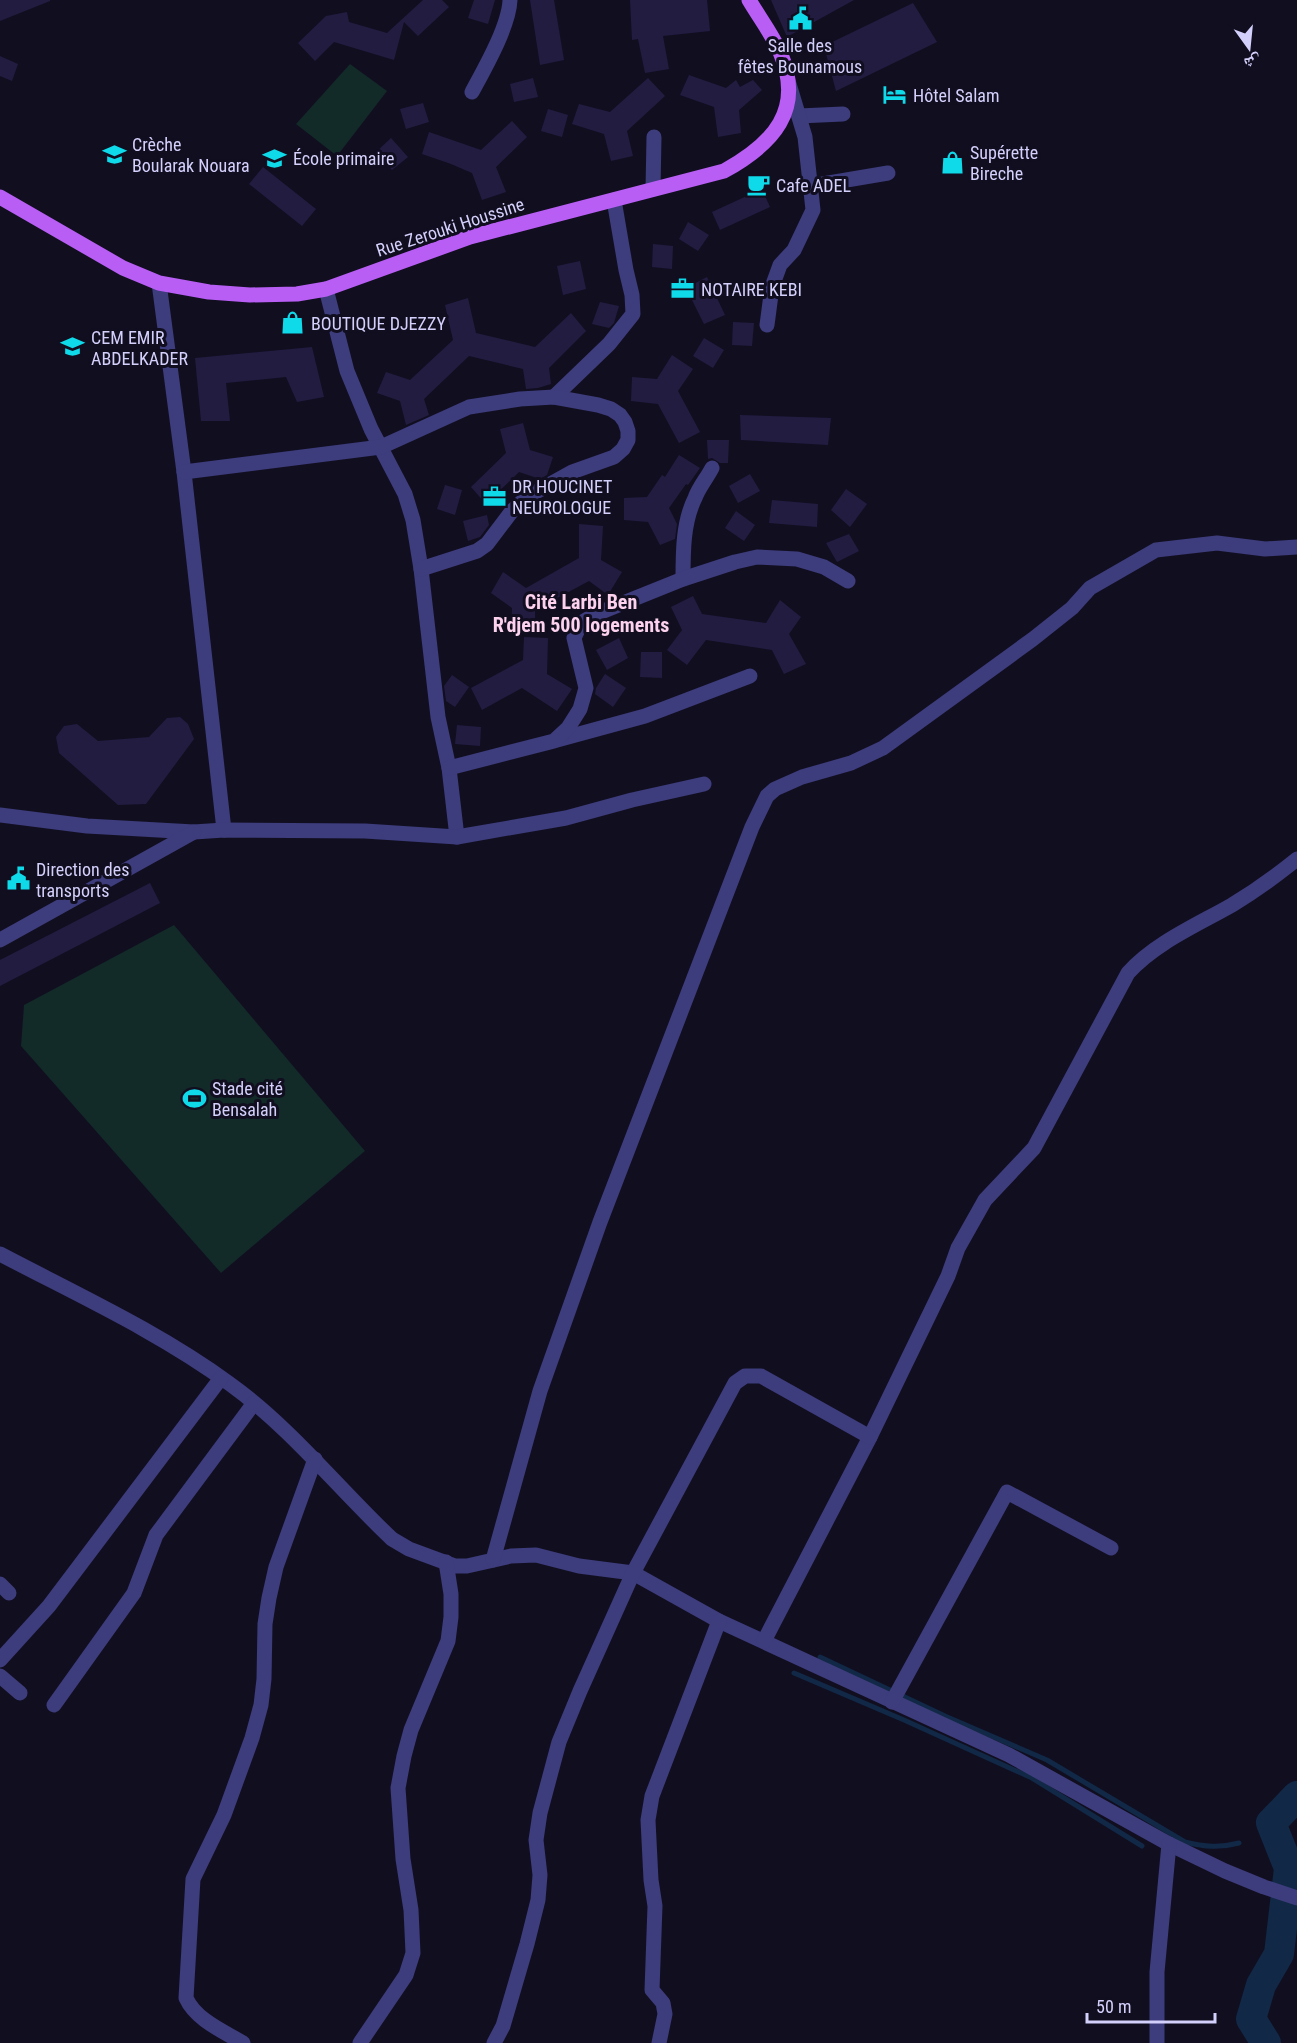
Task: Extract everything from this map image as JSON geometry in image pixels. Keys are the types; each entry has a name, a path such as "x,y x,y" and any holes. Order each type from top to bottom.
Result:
{"main road":[{"name":"Rue Zerouki Houssine","path":"0,197 123,268 159,283 209,292 250,295 297,294 326,289 470,237 724,171 748,158 768,140 781,122 789,100 788,81 780,52 749,0"}],"street":[{"path":"472,92 490,57 510,0"},
{"path":"767,325 772,287 780,265 794,250 813,210 806,137 788,81"},
{"path":"799,116 843,114"},
{"path":"653,189 654,137"},
{"path":"811,186 888,173"},
{"path":"554,397 609,344 633,314 632,295 614,200"},
{"path":"159,283 184,472 224,830"},
{"path":"326,289 347,371 371,429 405,494 413,520 421,568 438,717 449,768 457,837"},
{"path":"184,472 381,447 469,407 520,399 554,397 597,405 611,409 620,415 628,431 628,440 623,449 614,457 572,472 527,497 512,511 487,544 477,552 421,568"},
{"path":"683,579 686,526 694,498 712,468"},
{"path":"493,1560 540,1391 591,1244 697,968 760,808 767,796 775,789 795,780 851,763 883,748 1033,639 1072,608 1090,588 1156,550 1217,543 1265,549 1297,547"},
{"path":"554,741 568,728 580,709 586,688 574,638 581,623 596,614 683,579 757,557 797,559 824,567 848,581"},
{"path":"449,768 645,716 750,676"},
{"path":"0,814 87,826 194,832 224,830 365,831 457,837 566,818 704,784"},
{"path":"0,940 194,832"},
{"path":"764,1641 870,1437 973,1220 985,1200 1034,1148 1128,973 1141,959 1271,880 1297,859"},
{"path":"0,1254 153,1334 221,1378 275,1420 392,1539 409,1549 446,1562 467,1566 511,1556 536,1555 579,1566 633,1573 719,1621 1009,1755 1169,1844 1225,1871 1297,1898"},
{"path":"494,2043 503,2026 538,1900 540,1875 536,1840 540,1813 559,1742 633,1573 735,1383 745,1376 761,1376 870,1437"},
{"path":"0,1660 49,1606 221,1378"},
{"path":"54,1705 134,1593 136,1582 156,1535 254,1403"},
{"path":"243,2043 204,2019 191,2008 186,1998 193,1880 224,1815 252,1738 261,1705 265,1624 271,1588 276,1567 315,1460"},
{"path":"892,1702 1007,1492 1111,1548"},
{"path":"360,2043 406,1975 413,1953 411,1910 403,1859 398,1788 411,1730 448,1641 451,1594 446,1562"},
{"path":"659,2043 665,2014 663,2003 652,1990 655,1906 651,1880 648,1820 652,1796 719,1621"},
{"path":"0,1676 20,1694"},
{"path":"1157,2043 1157,1972 1169,1844"}],"green space":[{"path":"350,64 387,91 337,156 296,124"},
{"name":"Stade cité Bensalah","path":"174,925 365,1151 221,1273 21,1046 24,1005"}],"building":[{"path":"0,0 50,0 50,1 0,21"},
{"path":"423,0 442,0 449,7 418,36 404,22 394,60 334,42 315,61 298,43 326,16 347,12 349,22 387,33"},
{"path":"474,0 495,0 488,24 468,18"},
{"path":"530,0 554,0 564,60 540,65"},
{"path":"630,0 707,0 710,31 663,36 669,69 645,73 638,39 632,40"},
{"name":"Salle des fêtes Bounamous","path":"771,0 854,0 787,37"},
{"path":"913,3 937,42 836,91 824,46"},
{"path":"0,56 18,64 12,81 0,76"},
{"path":"689,75 726,88 736,80 740,87 753,80 762,90 739,110 741,133 718,137 714,107 680,95"},
{"path":"533,78 538,97 514,102 510,84"},
{"path":"648,78 665,96 627,131 633,156 611,161 604,134 572,124 579,104 610,112"},
{"path":"423,103 429,122 406,129 400,109"},
{"path":"548,109 568,115 562,137 541,131"},
{"path":"512,121 527,137 496,167 506,192 482,200 472,173 422,154 429,132 481,150"},
{"path":"391,138 408,157 392,170 376,152"},
{"path":"263,167 316,209 302,226 249,184"},
{"path":"762,189 770,207 720,230 712,212"},
{"path":"688,222 709,235 698,251 679,239"},
{"path":"653,244 673,246 672,269 652,267"},
{"path":"580,261 586,289 563,295 557,266"},
{"path":"707,277 725,315 704,324 686,288"},
{"path":"468,298 476,333 535,347 571,313 586,331 549,368 551,384 538,388 526,389 523,369 469,356 424,399 429,415 406,425 400,401 377,393 386,372 410,380 453,340 445,305"},
{"path":"600,302 619,306 614,323 609,328 592,324"},
{"path":"733,322 754,323 752,346 732,345"},
{"path":"704,338 724,350 713,368 693,356"},
{"path":"312,347 324,397 297,402 286,377 226,383 230,421 201,421 195,358"},
{"path":"672,355 693,369 678,391 700,432 679,443 658,404 631,401 632,377 657,379"},
{"path":"740,415 831,418 828,445 741,440"},
{"path":"523,423 530,450 553,457 547,475 540,479 519,472 486,504 471,487 506,453 500,429"},
{"path":"707,440 729,440 728,463 708,459"},
{"path":"679,455 700,468 669,508 677,524 675,539 660,545 648,522 624,520 624,498 647,497 662,475 665,477"},
{"path":"750,474 760,491 738,503 729,486"},
{"path":"445,485 462,490 455,515 437,509"},
{"path":"846,489 867,504 850,527 831,510"},
{"path":"772,500 818,504 817,527 769,523"},
{"path":"736,511 755,525 744,541 725,528"},
{"path":"487,515 489,525 480,537 468,541 463,521"},
{"path":"579,524 603,526 601,560 622,572 608,595 589,581 535,610 535,631 511,633 512,608 491,593 503,572 526,588 579,558"},
{"path":"849,534 859,551 837,562 826,543"},
{"path":"693,596 702,614 766,623 780,600 801,617 789,634 806,664 784,674 772,650 706,640 687,665 667,650 682,630 671,607"},
{"path":"524,637 548,638 547,674 572,689 557,711 522,688 482,710 471,688 523,660"},
{"path":"619,638 628,658 607,670 596,650"},
{"path":"641,652 662,652 662,678 640,677"},
{"path":"605,674 626,688 613,707 595,694"},
{"path":"452,675 469,687 455,707 446,701 444,686"},
{"path":"180,717 188,724 194,739 146,804 118,805 59,753 56,737 64,726 77,724 98,741 149,737 167,718"},
{"path":"457,725 481,727 480,746 455,744"},
{"path":"150,883 160,903 0,986 0,960"}],"waterway":[{"path":"820,1657 945,1716 1047,1760 1185,1842 1212,1846 1239,1843"},
{"path":"794,1673 1032,1778 1142,1846"},
{"path":"1266,2043 1251,2019 1261,1985 1279,1954 1289,1868 1271,1823 1297,1796"}],"place":[{"name":"Salle des fêtes Bounamous","path":"800,19"},
{"name":"Hôtel Salam","path":"895,95"},
{"name":"Crèche Boularak Nouara","path":"114,154"},
{"name":"École primaire","path":"275,158"},
{"name":"Supérette Bireche","path":"952,162"},
{"name":"Cafe ADEL","path":"758,185"},
{"name":"NOTAIRE KEBI","path":"683,289"},
{"name":"BOUTIQUE DJEZZY","path":"293,323"},
{"name":"CEM EMIR ABDELKADER","path":"73,347"},
{"name":"DR HOUCINET NEUROLOGUE","path":"494,496"},
{"name":"Direction des transports","path":"18,879"},
{"name":"Stade cité Bensalah","path":"194,1098"}],"district":[{"name":"Cité Larbi Ben R'djem 500 logements","path":"581,614"}]}
